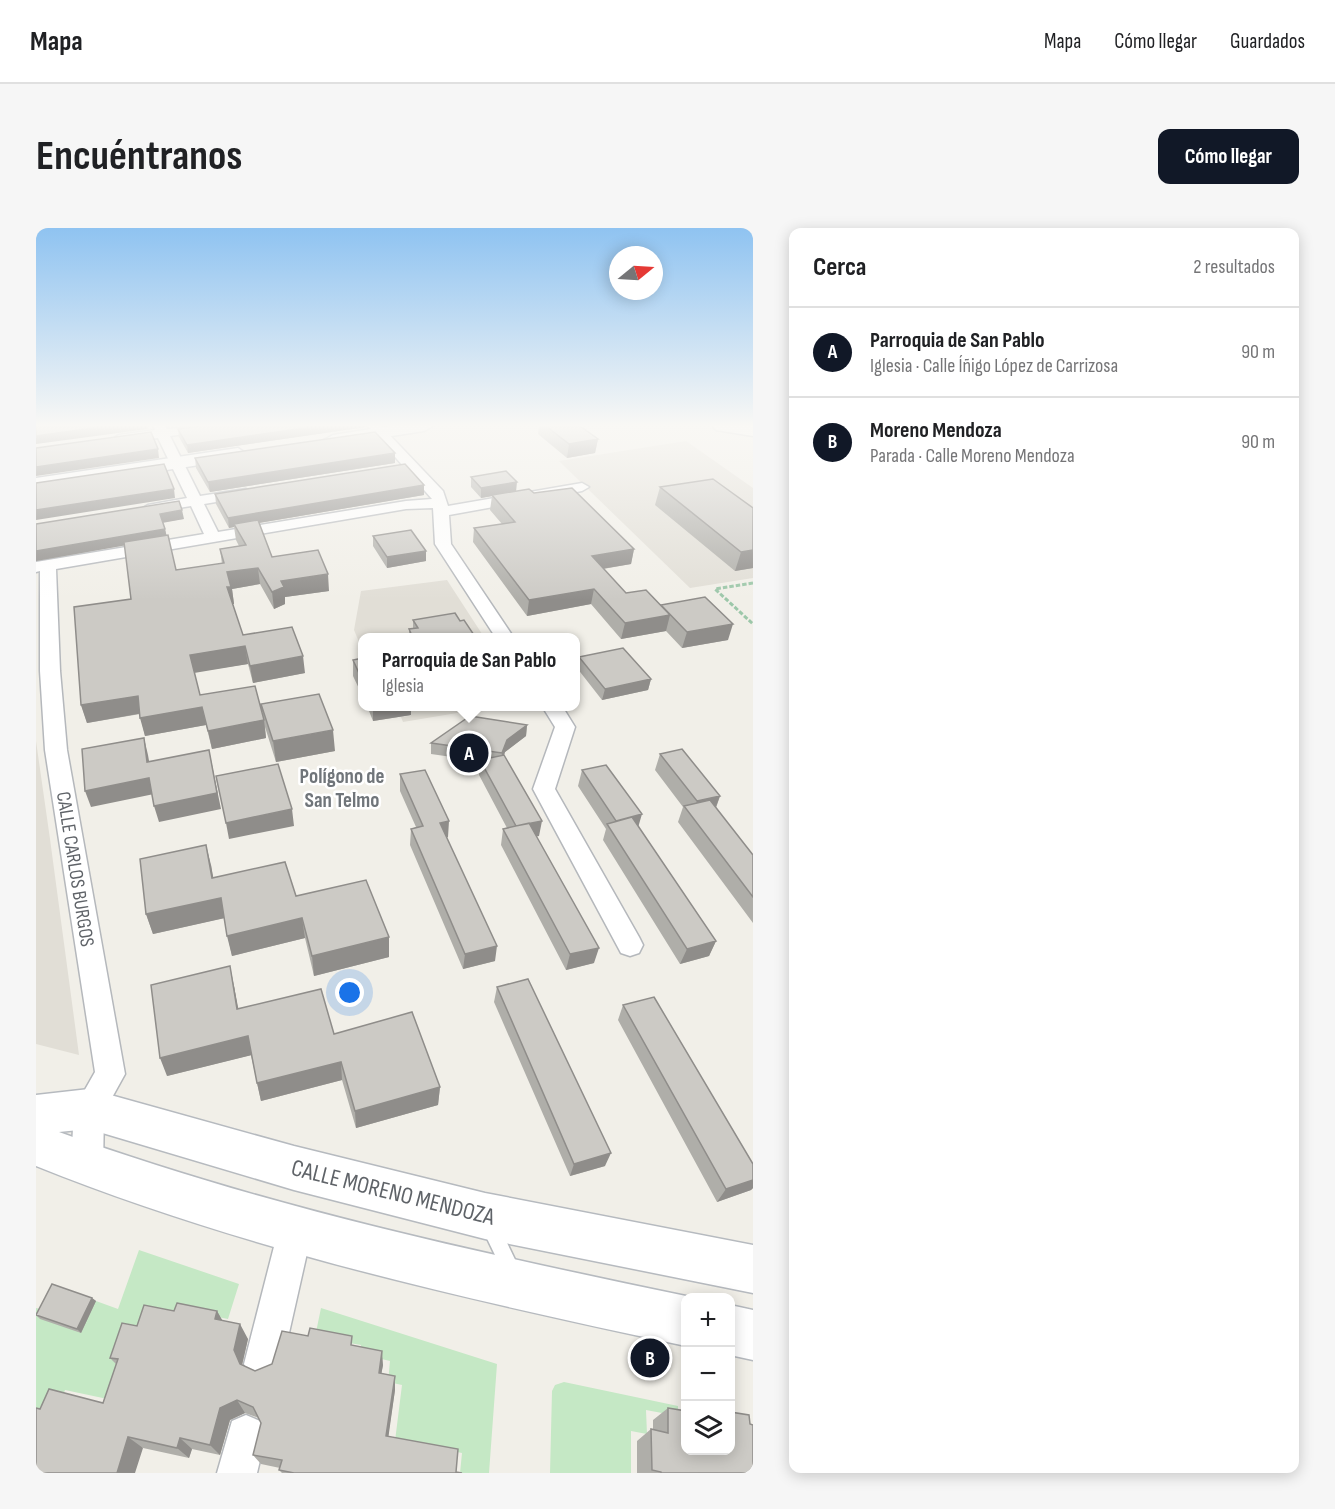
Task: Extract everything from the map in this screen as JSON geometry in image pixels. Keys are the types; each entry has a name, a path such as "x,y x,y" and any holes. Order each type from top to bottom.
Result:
{"street":[{"path":"187,484 213,537"},
{"path":"429,484 438,494 441,507 442,544 502,633"},
{"path":"42,566 406,505 441,507 582,487"},
{"path":"138,510 263,490"},
{"name":"CALLE CARLOS BURGOS","path":"42,566 56,750 110,1074 89,1109 87,1166"},
{"path":"555,711 566,727 544,789 630,945"},
{"name":"CALLE MORENO MENDOZA","path":"36,1115 89,1109 294,1168 485,1216 753,1269"},
{"path":"36,1145 87,1166 295,1231 519,1287 600,1303 676,1333"},
{"path":"263,1364 295,1231"},
{"path":"237,1473 246,1435"}],"lane":[{"path":"485,1216 519,1287"}],"path":[{"path":"753,583 715,589 753,624"}],"shaded area":[{"path":"583,484 747,484 753,488 753,578 690,588"},
{"path":"447,580 481,633 358,633 358,640 354,630 361,591"},
{"path":"409,711 469,711 403,722 401,717 411,716"},
{"path":"36,741 50,839 79,1055 36,1044"}],"green space":[{"path":"139,1250 239,1284 228,1319 187,1311 117,1401 65,1390 58,1410 41,1406 36,1418 36,1308 45,1310 96,1301 118,1309"},
{"path":"321,1308 497,1364 489,1473 460,1473 462,1453 417,1444 394,1449 402,1385 388,1382 390,1361 360,1354 361,1345 315,1337"},
{"path":"564,1382 678,1406 678,1416 646,1410 647,1434 631,1431 631,1473 550,1473 552,1391 555,1385"}],"building":[{"path":"36,484 172,484 174,489 36,510"},
{"path":"278,484 424,485 228,518 215,494"},
{"path":"477,484 504,484 481,488"},
{"path":"679,484 720,484 753,508 753,550 741,552 660,487"},
{"path":"572,488 634,549 592,556 626,593 646,590 670,615 625,623 594,589 529,600 474,528 515,522 492,495 529,489 534,493"},
{"path":"179,501 182,510 160,514 165,529 36,551 36,524"},
{"path":"258,520 272,557 318,550 328,574 281,581 284,587 272,592 258,568 227,572 231,587 227,587 243,635 292,627 303,656 250,666 245,646 190,655 200,695 255,686 264,720 208,731 202,707 140,718 138,696 81,705 74,607 131,599 124,542 168,535 176,570 224,563 220,549 246,545 234,524"},
{"path":"411,530 426,551 387,557 373,536"},
{"path":"705,597 733,624 687,632 661,605"},
{"path":"455,613 460,621 464,620 473,633 411,633 409,629 418,628 413,620"},
{"path":"623,648 651,679 605,689 580,657"},
{"path":"358,659 358,671 353,660"},
{"path":"319,694 333,730 273,741 261,704"},
{"path":"470,716 527,725 507,740 502,753 431,743"},
{"path":"144,738 147,762 209,750 217,793 154,806 149,778 85,791 82,749"},
{"path":"682,749 720,796 697,801 660,754"},
{"path":"504,755 542,821 516,826 480,760"},
{"path":"278,764 292,809 226,823 216,776"},
{"path":"606,765 642,814 616,821 582,770"},
{"path":"425,770 449,821 440,823 497,946 465,954 411,829 423,826 400,774"},
{"path":"710,800 753,855 753,897 684,806"},
{"path":"632,817 716,941 687,949 607,824"},
{"path":"529,823 599,948 570,954 503,829"},
{"path":"206,845 212,878 285,862 296,896 366,880 389,937 312,956 302,918 227,936 221,898 146,914 140,859"},
{"path":"230,966 237,1009 321,989 334,1034 412,1012 440,1087 355,1111 341,1062 257,1083 248,1036 160,1058 151,985"},
{"path":"528,979 611,1153 574,1164 497,987"},
{"path":"654,997 753,1164 753,1180 726,1189 623,1005"},
{"path":"52,1284 92,1298 77,1329 36,1315"},
{"path":"177,1303 217,1311 215,1319 240,1324 234,1350 240,1364 255,1371 272,1364 282,1331 308,1336 310,1328 352,1336 351,1345 382,1351 379,1373 395,1376 386,1436 458,1449 456,1472 462,1473 294,1473 279,1470 282,1460 253,1455 261,1423 253,1407 237,1400 220,1408 210,1445 180,1438 177,1448 128,1437 117,1473 36,1473 36,1408 40,1409 49,1389 103,1403 118,1359 110,1358 122,1323 137,1326 144,1305 174,1311"},
{"path":"668,1408 681,1410 681,1455 735,1455 735,1413 749,1415 750,1424 753,1425 753,1473 661,1473 652,1470 651,1429 668,1433"}],"place":[{"name":"Parroquia de San Pablo","path":"469,753"},
{"name":"Moreno Mendoza","path":"650,1358"}],"district":[{"name":"Polígono de San Telmo","path":"342,788"}]}
